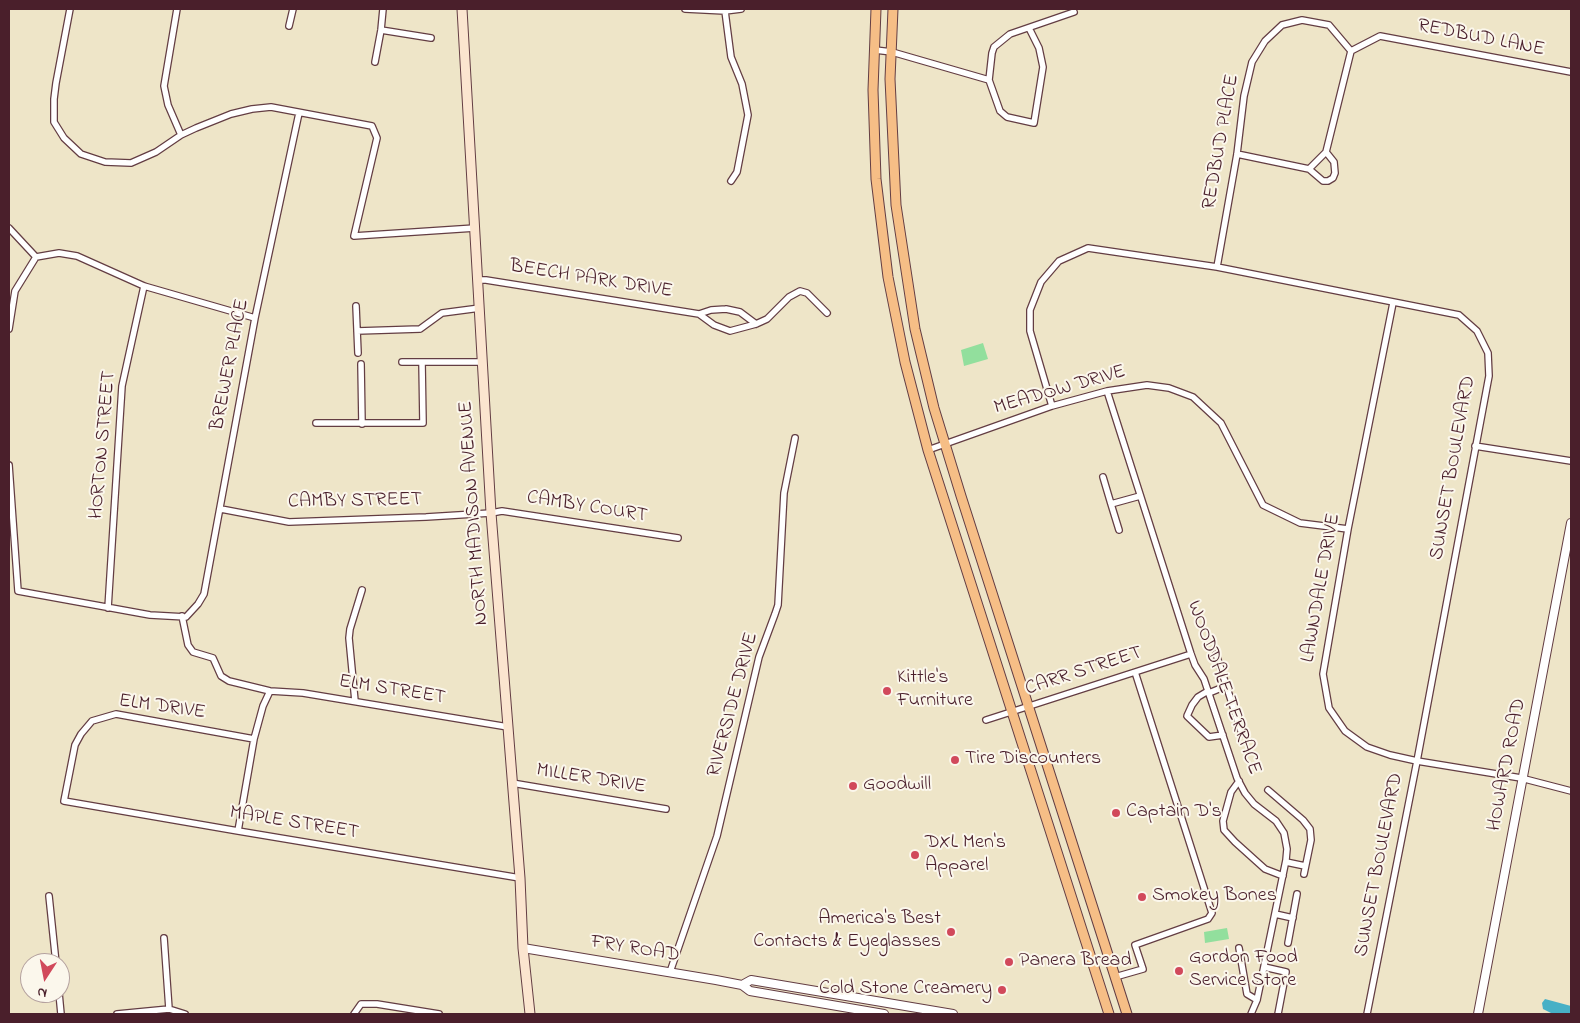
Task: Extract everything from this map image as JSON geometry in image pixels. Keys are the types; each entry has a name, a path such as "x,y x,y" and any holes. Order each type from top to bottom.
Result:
{"main road":[{"name":"NORTH MADISON AVENUE","path":"462,9 491,513 520,878 523,948 530,1014"},
{"path":"876,9 873,90 876,179 888,277 897,328 915,407 1109,1014"},
{"path":"893,9 890,79 896,205 913,318 934,408 945,444 1127,1014"}],"street":[{"path":"70,9 54,99 54,122 64,138 81,154 105,162 131,163 156,152 181,135 212,121 252,109 271,108 372,126 377,138 354,236 475,228"},
{"path":"178,9 164,86 168,105 181,135"},
{"path":"290,26 292,9"},
{"path":"374,62 381,30 382,9"},
{"path":"685,9 725,11 741,9"},
{"path":"725,11 731,57 742,84 748,115 737,172 731,181"},
{"path":"1029,28 1039,48 1043,67 1034,124 1007,117 1003,114 989,80 990,60 994,47 1010,34 1074,12"},
{"name":"REDBUD PLACE","path":"1216,267 1237,154 1244,96 1252,62 1265,41 1282,25 1302,20 1329,25 1351,51"},
{"path":"381,30 431,38"},
{"name":"REDBUD LANE","path":"1351,51 1380,36 1571,72"},
{"path":"874,50 892,52 989,80"},
{"path":"1310,169 1326,152 1351,51"},
{"name":"BREWER PLACE","path":"184,616 198,604 204,594 256,318 299,113"},
{"path":"1237,154 1310,169 1324,181 1328,181 1333,178 1335,173 1334,162 1326,152"},
{"path":"9,228 36,257"},
{"name":"SUNSET BOULEVARD","path":"1052,406 1030,331 1030,310 1041,282 1059,261 1088,248 1216,267 1459,315 1477,331 1488,353 1489,376 1417,761 1367,1014"},
{"path":"9,329 15,291 36,257 59,253 76,256 144,286 256,318"},
{"name":"BEECH PARK DRIVE","path":"478,280 699,314 714,325 730,331 767,319 789,297 800,291 807,293 827,313"},
{"name":"HORTON STREET","path":"108,608 122,386 144,286"},
{"name":"LAWNDALE DRIVE","path":"1393,303 1348,529 1322,674 1329,708 1345,731 1367,747 1390,755 1521,778 1571,791"},
{"path":"356,306 358,353"},
{"path":"357,331 420,329 442,313 480,308"},
{"name":"BEECH PARK DRIVE","path":"699,314 711,310 726,309 740,312 756,324"},
{"path":"402,362 482,362"},
{"path":"316,423 423,423 422,362"},
{"path":"361,364 362,424"},
{"name":"MEADOW DRIVE","path":"928,450 1052,406 1107,391 1147,384 1169,388 1193,397 1221,423 1263,505 1300,523 1348,529"},
{"name":"WOODDALE TERRACE","path":"1107,391 1191,654 1209,692 1239,781 1245,793 1254,804 1276,821 1284,833 1287,849 1286,862 1258,1000 1251,1014"},
{"name":"RIVERSIDE DRIVE","path":"670,972 717,836 759,657 778,605 784,493 795,438"},
{"path":"1475,446 1571,462"},
{"path":"9,465 18,591 150,615 184,616"},
{"path":"1103,477 1118,530"},
{"path":"1111,504 1140,496"},
{"name":"CAMBY STREET","path":"221,509 289,522 426,518 491,513"},
{"name":"CAMBY COURT","path":"491,513 502,511 678,538"},
{"name":"HOWARD ROAD","path":"1478,1014 1521,778 1571,522"},
{"path":"355,702 349,638 362,590"},
{"name":"ELM STREET","path":"184,616 188,645 194,652 212,658 221,676 229,681 270,691 302,693 508,727"},
{"name":"CARR STREET","path":"986,720 1191,654"},
{"path":"1216,654 1242,734"},
{"path":"1115,977 1143,969 1135,945 1208,919 1212,913 1135,672"},
{"path":"1223,735 1209,738 1187,716 1198,697 1226,686"},
{"path":"238,832 254,738 263,706 270,691"},
{"name":"ELM DRIVE","path":"64,801 75,745 92,721 116,714 254,738"},
{"path":"1239,781 1231,792 1223,821 1224,830 1265,869 1283,876"},
{"name":"MILLER DRIVE","path":"512,783 666,809"},
{"path":"1268,790 1310,828 1311,840 1304,874"},
{"name":"MAPLE STREET","path":"64,801 238,832 520,878"},
{"path":"1286,862 1305,866"},
{"path":"1288,943 1297,894"},
{"path":"50,896 55,953"},
{"path":"1275,914 1293,918"},
{"path":"164,938 170,1009"},
{"name":"FRY ROAD","path":"523,948 706,978 742,985 750,991 884,1014"},
{"path":"1239,948 1247,994 1258,1000"},
{"path":"1264,968 1286,972 1278,1014"},
{"name":"FRY ROAD","path":"742,985 751,980 953,1014"},
{"path":"354,1014 361,1004 377,1004 439,1014"},
{"path":"117,1014 170,1009 185,1014"}],"green space":[{"path":"983,343 988,359 964,366 961,350"},
{"path":"1227,928 1229,939 1205,943 1204,932"}],"water":[{"path":"1545,999 1571,1006 1571,1014 1551,1013 1543,1009 1542,1003"}],"place":[{"name":"Kittle's Furniture","path":"887,691"},
{"name":"Tire Discounters","path":"955,760"},
{"name":"Goodwill","path":"853,786"},
{"name":"Captain D's","path":"1116,813"},
{"name":"DXL Men's Apparel","path":"915,855"},
{"name":"Smokey Bones","path":"1142,897"},
{"name":"America's Best Contacts & Eyeglasses","path":"951,932"},
{"name":"Panera Bread","path":"1009,962"},
{"name":"Gordon Food Service Store","path":"1179,971"},
{"name":"Cold Stone Creamery","path":"1002,990"}]}
